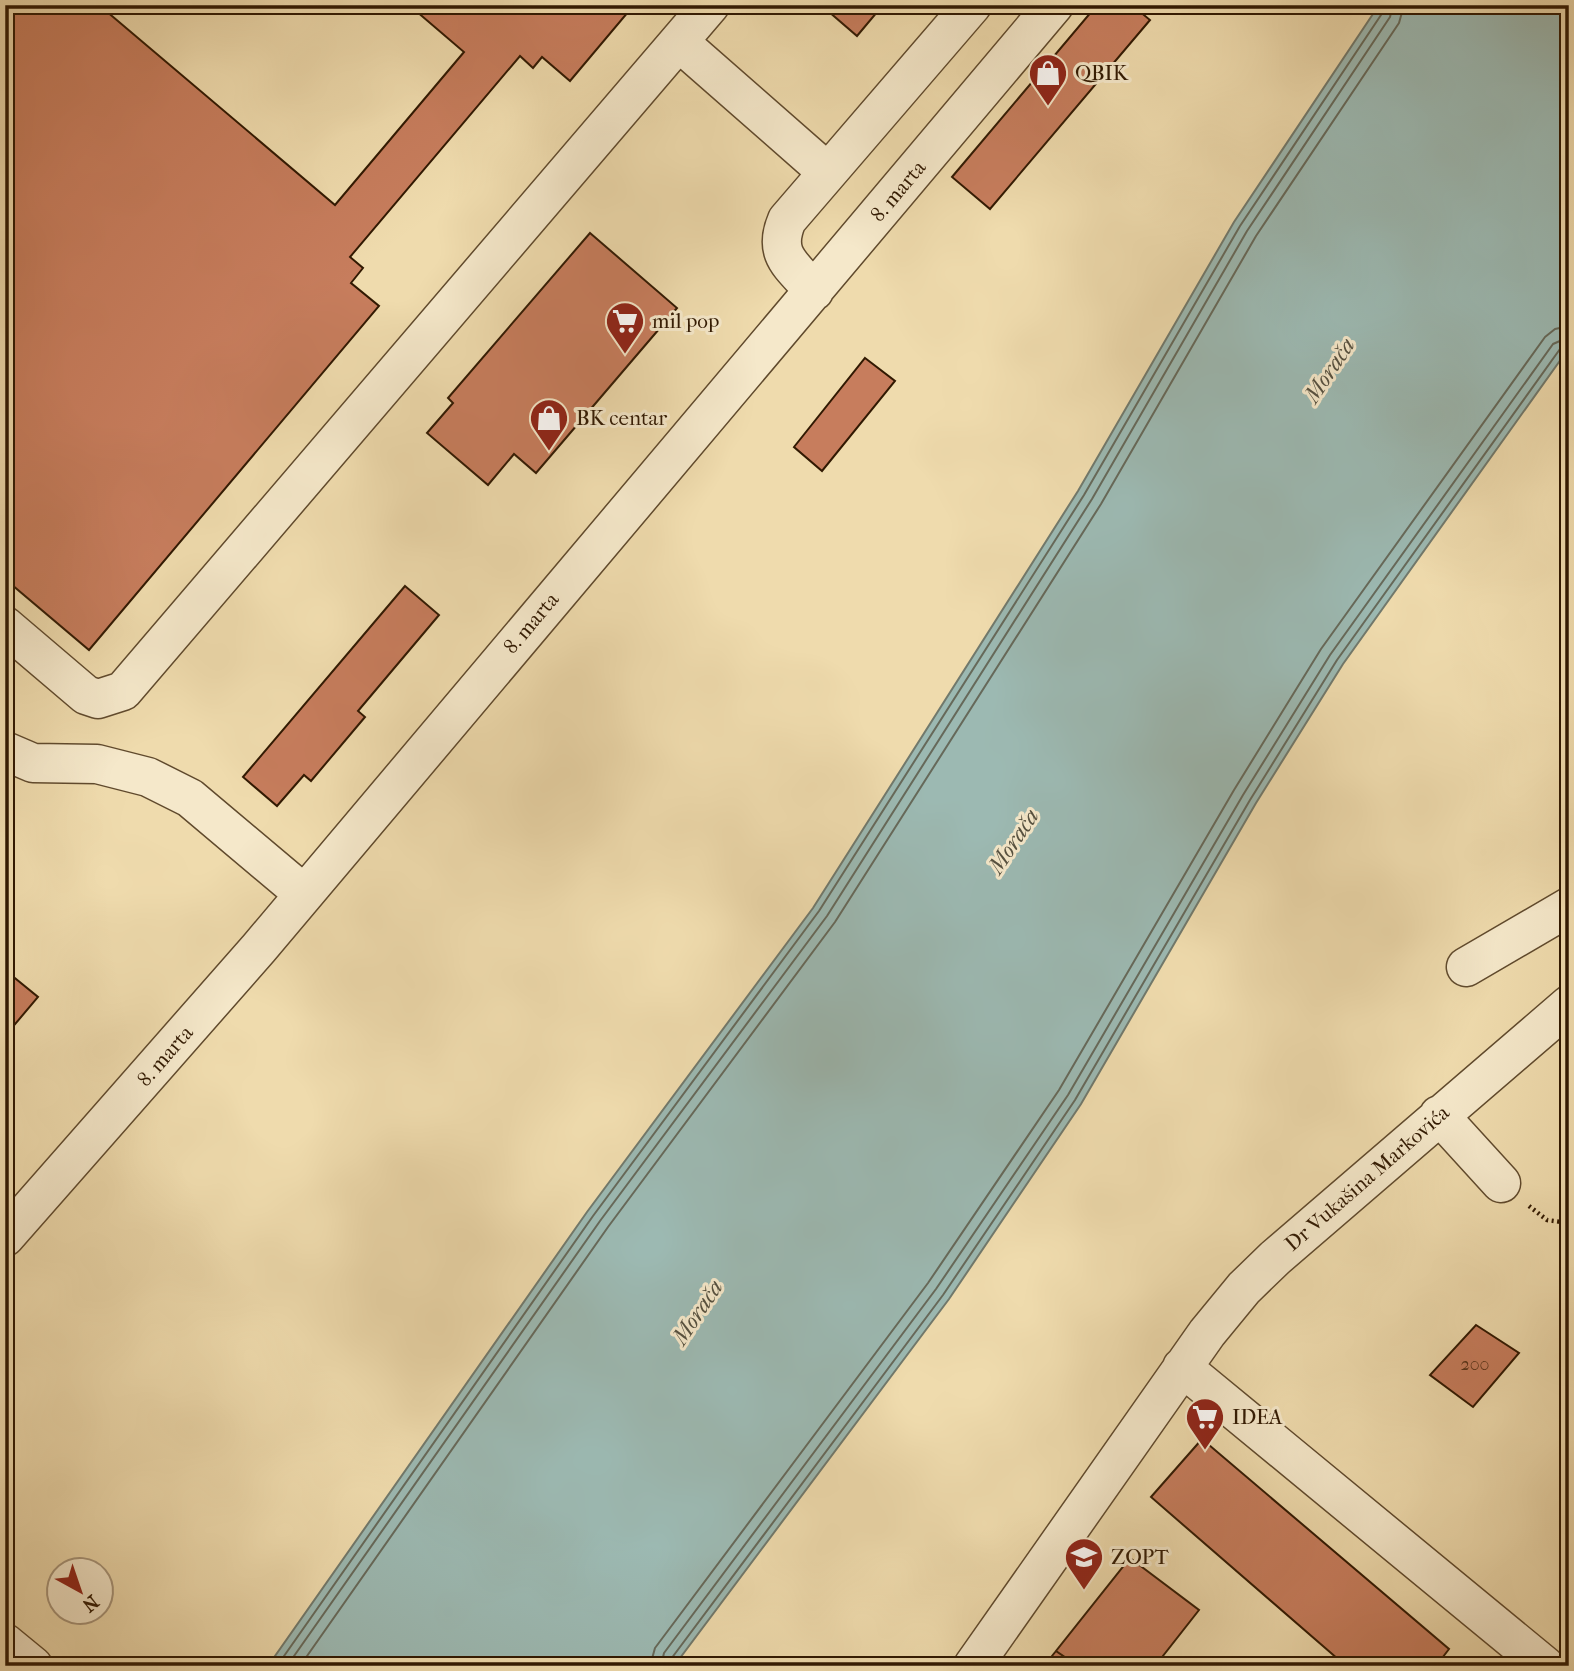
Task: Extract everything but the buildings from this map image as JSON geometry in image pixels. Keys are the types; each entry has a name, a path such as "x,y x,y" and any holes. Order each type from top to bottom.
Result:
{"street":[{"path":"5,626 86,695 98,699 123,691 710,5"},
{"path":"814,291 783,255 779,238 786,220 972,5"},
{"name":"8. marta","path":"5,1237 304,894 1054,5"},
{"path":"679,42 826,172"},
{"path":"5,751 33,763 97,764 148,777 190,797 304,894"},
{"path":"1466,967 1569,907"},
{"name":"Dr Vukašina Markovića","path":"973,1666 1182,1367 1237,1296 1275,1258 1569,1005"},
{"path":"1439,1115 1501,1183"},
{"path":"1182,1367 1545,1666"},
{"path":"5,1643 33,1666"}],"path":[{"path":"1501,1183 1547,1220 1569,1223"}],"water":[{"name":"Morača","path":"1379,5 1569,5 1569,348 1343,664 1256,803 1081,1104 949,1299 674,1666 268,1666 587,1212 813,908 1078,491 1234,222"}],"place":[{"name":"QBIK","path":"1048,107"},
{"name":"mil pop","path":"625,355"},
{"name":"BK centar","path":"549,452"},
{"name":"IDEA","path":"1205,1451"},
{"name":"ZOPT","path":"1084,1591"}]}
